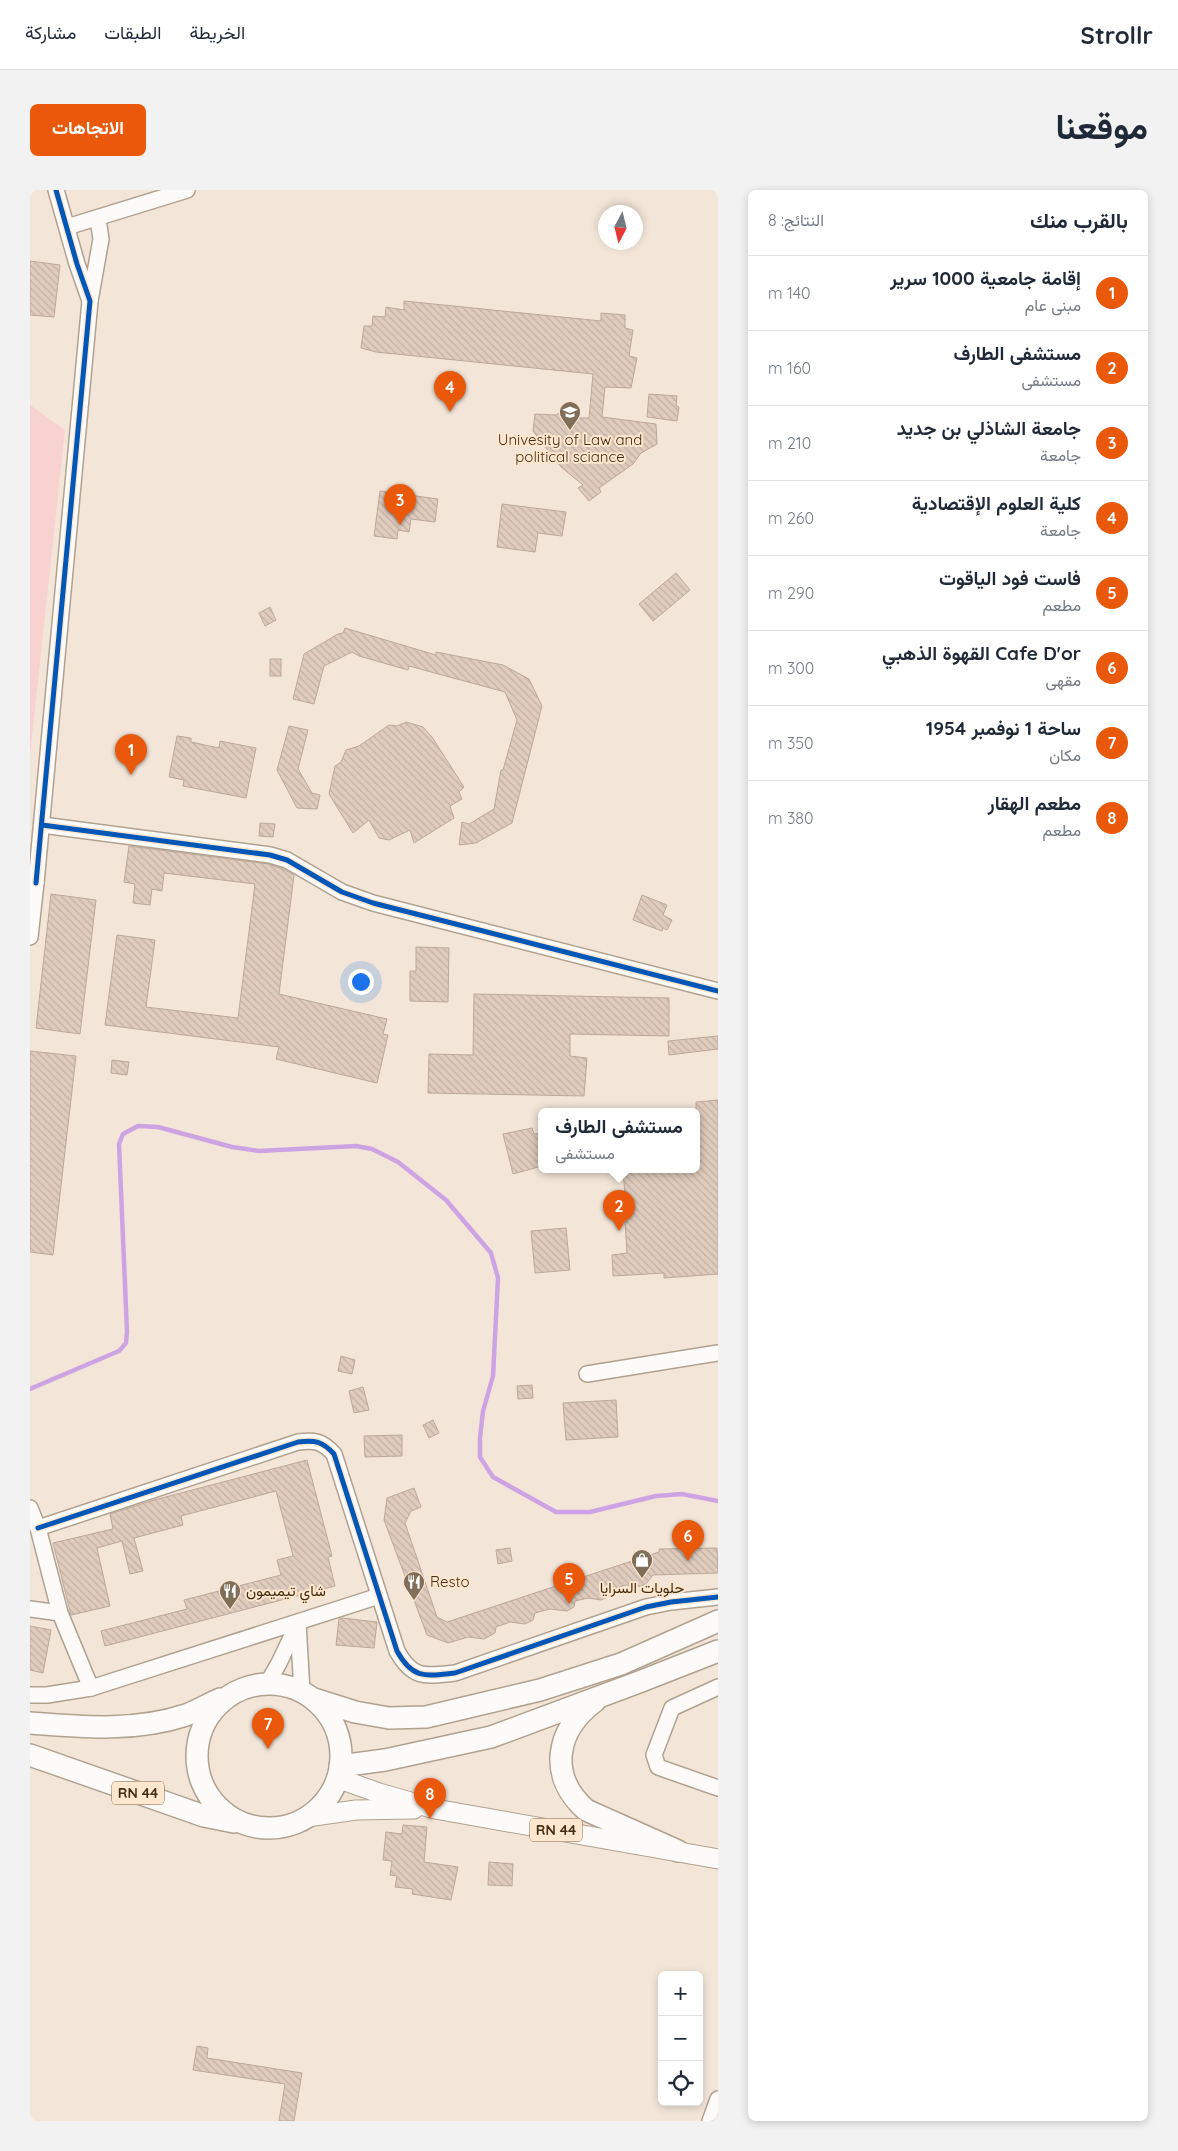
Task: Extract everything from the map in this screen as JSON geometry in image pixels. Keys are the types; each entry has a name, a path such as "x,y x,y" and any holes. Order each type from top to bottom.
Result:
{"highway":[{"path":"30,1723 82,1727 126,1727 186,1715 244,1688 267,1684 290,1688 355,1712 389,1718 426,1717 540,1690 621,1664 718,1621"},
{"path":"339,1772 491,1737 639,1682 718,1650"},
{"path":"639,1682 594,1702 577,1716 562,1746 562,1773 571,1794 586,1810 599,1818 678,1851"},
{"path":"232,1694 212,1710 200,1732 197,1745 198,1770 204,1788 224,1813 247,1825 260,1828 284,1827 307,1817 326,1800 339,1772 340,1747 336,1729 330,1718 308,1696"},
{"name":"RN 44","path":"30,1755 204,1816 247,1825"}],"main road":[{"name":"RN 44","path":"339,1772 379,1793 435,1809 718,1859"},
{"name":"RN 44","path":"307,1817 356,1810 435,1809"}],"street":[{"path":"56,190 90,301"},
{"path":"67,227 187,190"},
{"path":"30,937 33,883 42,825 90,301 101,239 98,218"},
{"path":"42,825 270,855 288,860 342,892 373,903 718,991"},
{"path":"587,1374 718,1353"},
{"path":"38,1528 298,1442 313,1440 322,1442 334,1454 397,1651 406,1666 419,1674 455,1673 646,1607 670,1602 718,1597"},
{"path":"30,1508 38,1528 60,1613 91,1688"},
{"path":"30,1695 47,1695 91,1688 380,1596"},
{"path":"30,1609 60,1613"},
{"path":"267,1684 280,1663 298,1623"},
{"path":"298,1623 308,1696"},
{"path":"718,1687 672,1708 654,1755 658,1767 718,1788"},
{"path":"710,2121 718,2099"}],"shaded area":[{"path":"30,405 65,430 30,755"}],"building":[{"path":"30,261 60,265 54,317 30,315"},
{"path":"404,301 601,321 601,313 625,315 625,328 633,330 629,356 637,358 631,388 605,387 602,417 656,424 657,444 641,453 633,464 599,488 601,492 589,501 578,488 583,485 561,467 533,431 535,414 555,415 560,413 576,418 589,418 593,374 376,352 361,348 364,326 372,326 373,316 385,317 386,307 404,310"},
{"path":"649,394 677,396 676,406 679,407 677,421 647,417"},
{"path":"380,491 438,499 435,522 411,519 409,532 398,530 397,539 374,536"},
{"path":"502,504 566,512 562,536 538,533 535,552 497,547"},
{"path":"676,573 690,590 653,621 639,604"},
{"path":"270,607 276,620 265,626 259,613"},
{"path":"345,628 436,655 436,652 503,665 529,679 542,706 512,823 476,843 459,845 462,822 469,824 494,809 501,770 503,770 517,720 505,692 409,666 408,670 359,656 352,652 324,666 314,704 293,699 304,654 343,633"},
{"path":"270,659 281,659 281,676 270,676"},
{"path":"406,722 423,727 432,737 464,787 459,792 462,799 450,806 454,818 414,843 410,830 389,840 379,838 369,820 353,833 329,794 335,766 341,762 346,750 359,746 389,725 397,726"},
{"path":"289,726 308,730 298,769 312,793 320,795 317,809 297,808 277,770"},
{"path":"177,736 191,738 191,742 219,748 220,741 256,748 246,798 183,786 184,780 169,777"},
{"path":"260,823 275,824 273,837 259,836"},
{"path":"129,846 268,864 294,875 279,994 387,1019 383,1034 388,1035 377,1083 276,1059 279,1047 105,1025 117,935 155,940 146,1007 238,1018 255,884 164,873 162,891 152,889 150,905 133,903 135,884 124,882"},
{"path":"51,894 96,900 80,1034 36,1028"},
{"path":"642,895 667,905 663,915 672,920 667,930 663,928 662,931 633,920"},
{"path":"416,947 449,948 448,1002 410,1001 410,971 416,971"},
{"path":"474,994 669,998 669,1036 570,1034 570,1056 587,1058 584,1096 428,1093 429,1054 473,1055"},
{"path":"718,1036 718,1049 669,1055 668,1041"},
{"path":"30,1051 76,1056 53,1255 30,1252"},
{"path":"112,1060 129,1062 127,1075 111,1073"},
{"path":"718,1100 718,1274 664,1278 664,1273 613,1276 612,1255 627,1253 623,1173 700,1173 700,1108 696,1108 696,1102"},
{"path":"532,1128 534,1134 538,1134 538,1167 513,1174 503,1134"},
{"path":"566,1228 570,1270 535,1273 531,1231"},
{"path":"341,1356 355,1360 352,1374 338,1371"},
{"path":"532,1385 533,1398 518,1399 517,1386"},
{"path":"363,1387 369,1410 354,1413 349,1391"},
{"path":"616,1400 618,1437 566,1440 563,1403"},
{"path":"433,1420 439,1433 429,1438 423,1425"},
{"path":"402,1435 402,1456 365,1457 364,1436"},
{"path":"307,1460 332,1556 328,1557 335,1586 105,1646 101,1631 187,1609 184,1600 281,1575 277,1560 293,1556 276,1491 181,1516 183,1525 134,1538 143,1571 130,1574 122,1541 97,1548 110,1606 71,1615 53,1543 113,1529 110,1514 154,1500"},
{"path":"414,1488 421,1507 411,1511 405,1523 437,1617 447,1622 659,1552 659,1549 717,1548 718,1573 653,1575 646,1584 637,1587 626,1585 613,1589 608,1597 601,1600 588,1598 575,1601 574,1607 567,1611 550,1609 535,1613 533,1620 525,1624 510,1622 496,1627 495,1633 484,1639 468,1637 448,1643 427,1635 384,1520 387,1498"},
{"path":"510,1548 512,1561 498,1564 496,1550"},
{"path":"339,1619 377,1622 374,1648 336,1645"},
{"path":"30,1626 51,1630 43,1673 30,1670"},
{"path":"403,1825 427,1827 424,1862 458,1867 451,1900 412,1894 413,1889 395,1887 397,1876 390,1875 392,1861 383,1860 386,1832 402,1834"},
{"path":"489,1862 513,1864 512,1886 488,1885"},
{"path":"197,2046 208,2048 207,2058 302,2073 294,2121 279,2121 285,2084 193,2070"}],"waterway":[{"path":"30,1389 119,1351 126,1343 119,1144 123,1134 138,1126 158,1127 232,1147 259,1151 356,1146 372,1149 398,1162 446,1200 491,1253 498,1278 493,1376 483,1411 480,1457 493,1477 556,1512 590,1512 656,1496 682,1494 718,1501"}],"cycle path":[{"path":"36,883 90,301 77,264 56,190"},
{"path":"42,825 270,855 287,860 342,892 373,903 718,991"},
{"path":"38,1528 298,1442 314,1441 326,1446 334,1454 397,1651 409,1667 421,1674 455,1673 646,1607 671,1602 718,1597"}],"place":[{"name":"كلية العلوم الإقتصادية","path":"450,412"},
{"name":"Univesity of Law and political sciance","path":"570,431"},
{"name":"جامعة الشاذلي بن جديد","path":"400,525"},
{"name":"إقامة جامعية 1000 سرير","path":"131,775"},
{"name":"مستشفى الطارف","path":"619,1231"},
{"name":"Cafe D'or القهوة الذهبي","path":"688,1561"},
{"name":"حلويات السرايا","path":"642,1579"},
{"name":"Resto","path":"414,1601"},
{"name":"فاست فود الياقوت","path":"569,1604"},
{"name":"شاي تيميمون","path":"230,1610"},
{"name":"ساحة 1 نوفمبر 1954","path":"268,1749"},
{"name":"مطعم الهقار","path":"430,1819"}]}
